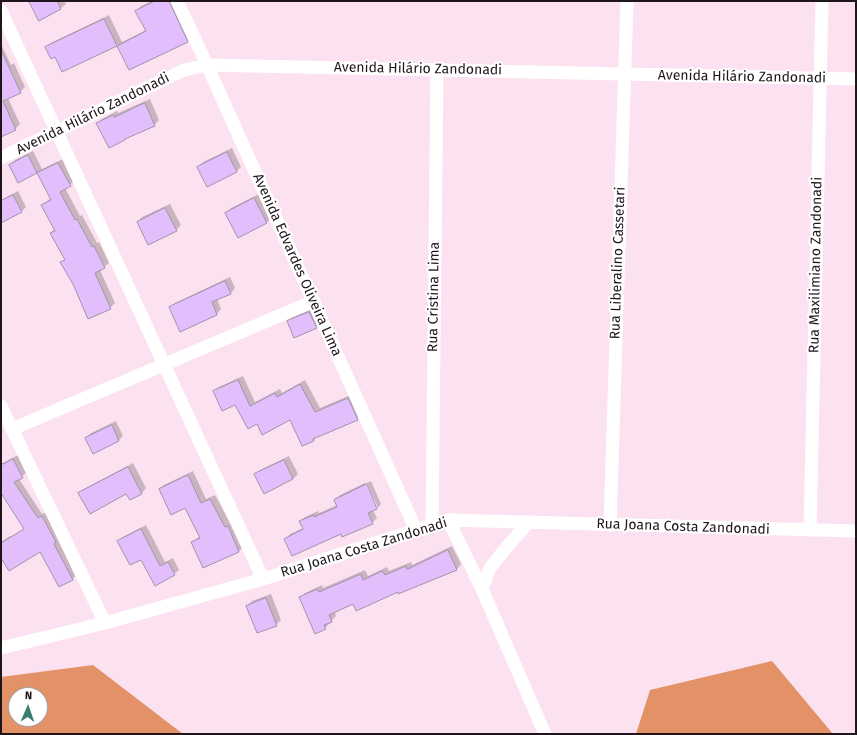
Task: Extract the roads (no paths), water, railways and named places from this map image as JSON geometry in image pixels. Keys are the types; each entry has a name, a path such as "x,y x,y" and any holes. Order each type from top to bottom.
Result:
{"street":[{"name":"Avenida Edvardes Oliveira Lima","path":"176,1 207,65 416,530"},
{"name":"Rua Liberalino Cassetari","path":"610,525 627,1"},
{"name":"Rua Maxilimiano Zandonadi","path":"810,530 822,1"},
{"path":"1,11 262,579"},
{"name":"Avenida Hilário Zandonadi","path":"1,158 184,70 207,65 856,79"},
{"name":"Rua Cristina Lima","path":"432,525 437,70"},
{"path":"12,429 314,301"},
{"path":"1,406 105,623"},
{"path":"448,520 482,589 545,734"},
{"name":"Rua Joana Costa Zandonadi","path":"1,648 105,623 262,579 448,520 856,531"},
{"path":"482,589 490,568 529,522"}]}
